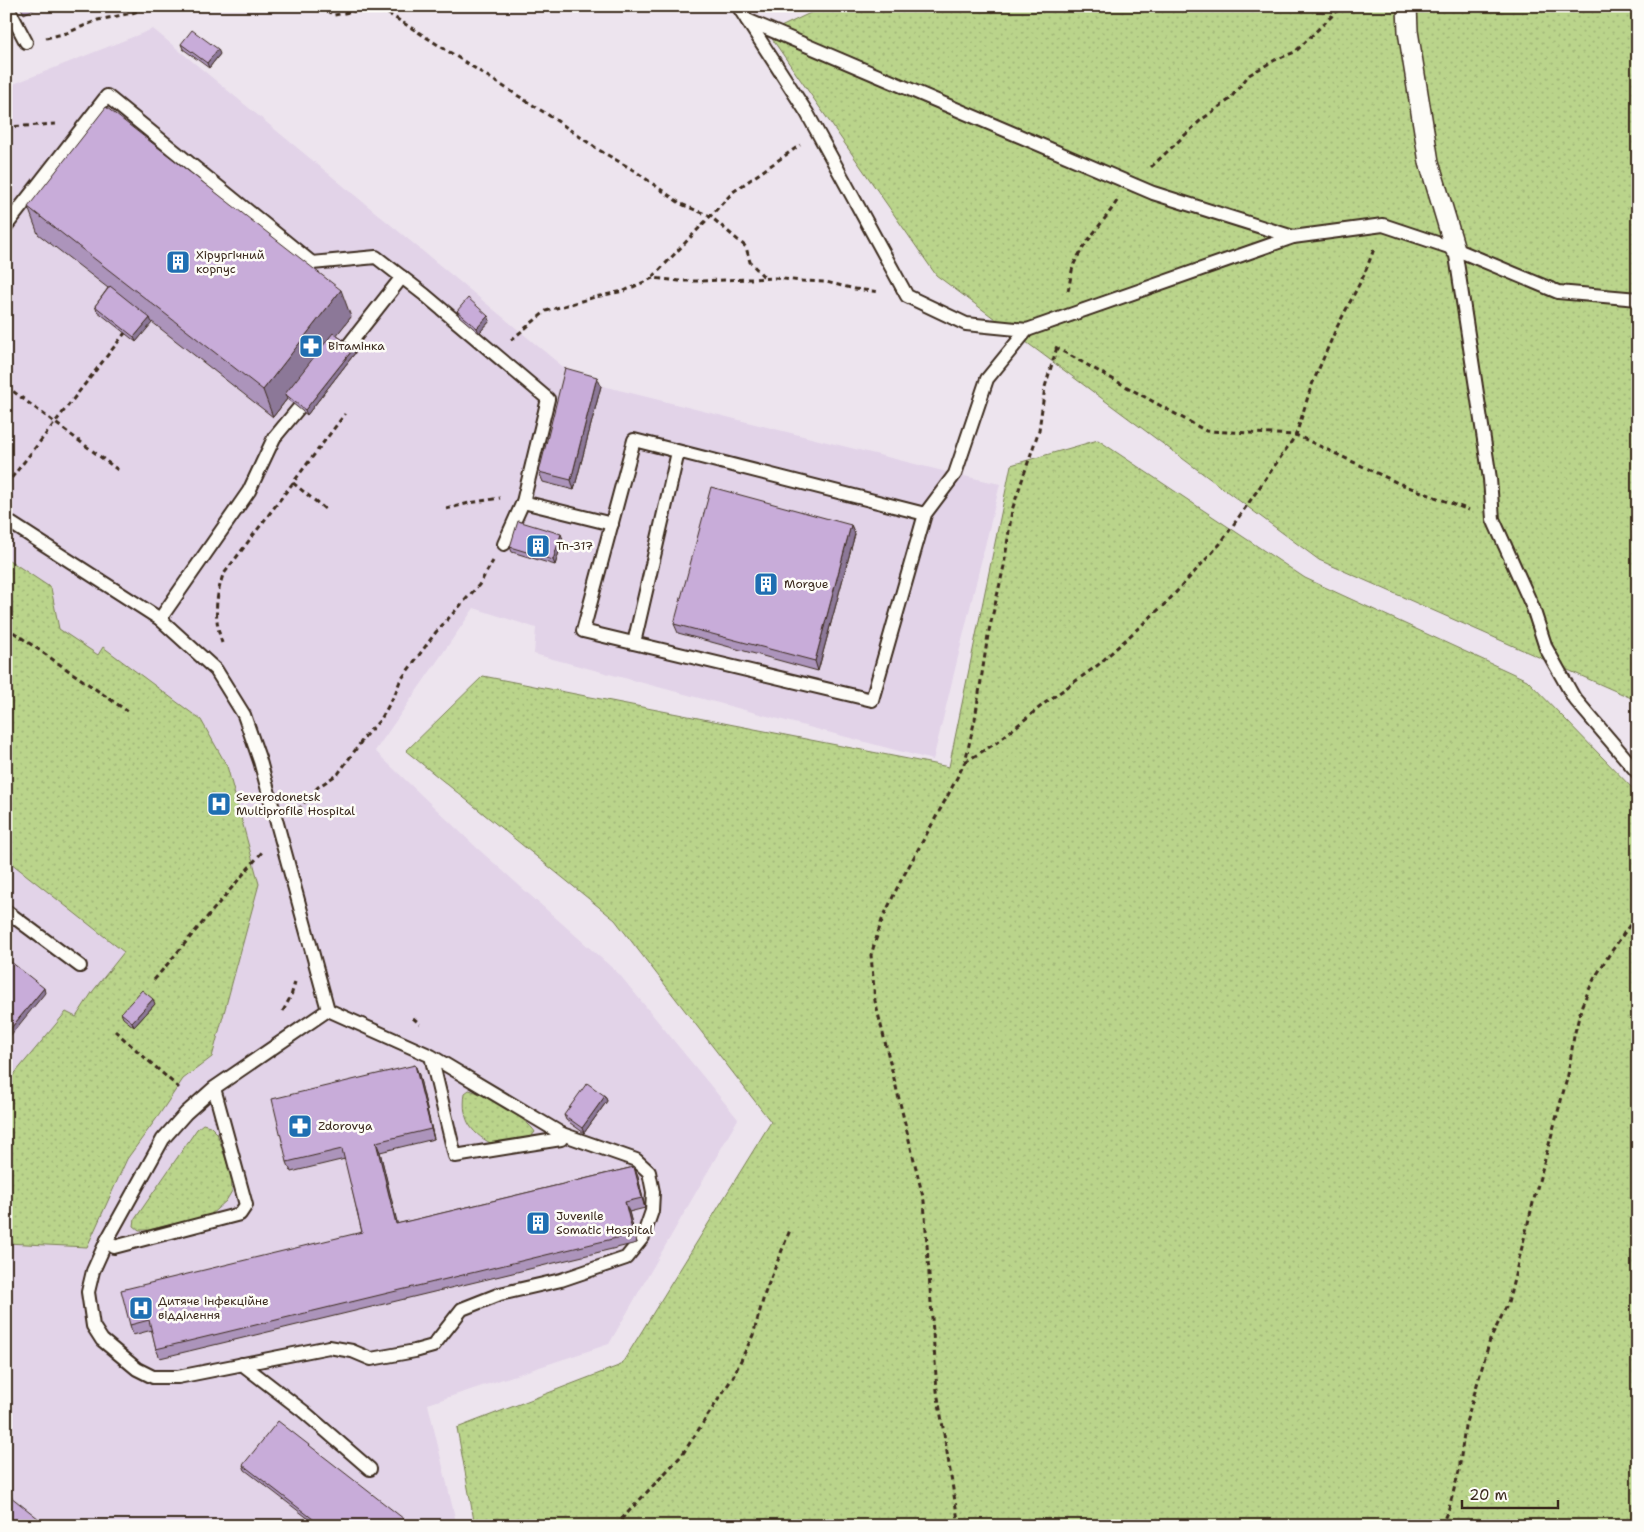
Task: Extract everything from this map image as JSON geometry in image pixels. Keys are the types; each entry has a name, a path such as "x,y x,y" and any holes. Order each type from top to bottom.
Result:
{"street":[{"path":"1406,6 1408,31 1429,162 1455,249"}],"lane":[{"path":"7,6 26,42"},
{"path":"738,6 818,132 908,296 966,324 1027,330 1293,237 1383,225 1455,249 1558,292 1638,298"},
{"path":"747,20 1153,193 1293,237"},
{"path":"6,226 107,96 312,263 376,257 548,399 523,502 504,544"},
{"path":"1455,249 1490,479 1493,519 1533,608 1546,648 1574,698 1638,773"},
{"path":"347,347 402,277"},
{"path":"926,514 634,440 582,631 872,700 926,514 955,474 987,379 1027,330"},
{"path":"160,618 249,491 274,438 298,408"},
{"path":"634,644 678,452"},
{"path":"523,502 612,524"},
{"path":"6,520 160,618 216,670 244,715 260,761 328,1010"},
{"path":"6,911 80,966"},
{"path":"328,1010 431,1056 562,1134 636,1160 649,1172 653,1192 652,1211 643,1237 626,1258 561,1280 500,1294 462,1309 433,1346 415,1352 371,1359 352,1351 329,1346 178,1377 153,1377 137,1369 102,1340 93,1326 88,1292 93,1271 107,1240 163,1139 186,1113 214,1088 328,1010"},
{"path":"431,1056 456,1156 561,1139 562,1134"},
{"path":"107,1240 114,1247 240,1214 246,1204 214,1088"},
{"path":"242,1364 303,1411 370,1469"}],"path":[{"path":"26,42 67,34 98,20 132,13 151,6"},
{"path":"318,6 334,15 361,10 387,14 635,171 681,204 710,216 746,247 750,262 765,278"},
{"path":"323,6 334,15"},
{"path":"959,1526 937,1392 924,1201 875,1001 871,955 882,920 898,886 965,762 975,719 988,635 1004,566 1012,510 1039,430 1045,388 1057,348 1074,265 1093,233 1118,200 1200,120 1229,100 1249,75 1275,60 1295,52 1342,6"},
{"path":"6,127 88,122"},
{"path":"495,354 546,311 595,296 624,291 653,278 733,192 818,132"},
{"path":"965,762 996,743 1045,703 1098,666 1168,602 1220,544 1296,434 1311,387 1336,329 1364,275 1383,225"},
{"path":"653,278 679,281 765,278 826,282 855,289 908,296"},
{"path":"1027,330 1206,431 1296,434 1398,483 1493,519"},
{"path":"6,485 125,333"},
{"path":"6,386 118,470"},
{"path":"223,646 216,611 216,594 223,575 346,414"},
{"path":"292,483 325,509"},
{"path":"446,509 469,503 503,498 523,502"},
{"path":"279,831 318,787 338,774 343,768 366,735 381,719 400,681 436,632 479,585 504,544"},
{"path":"6,627 127,711"},
{"path":"154,980 264,850 267,859"},
{"path":"1440,1526 1449,1508 1459,1470 1465,1426 1490,1340 1508,1303 1568,1075 1574,1036 1582,1005 1594,979 1638,913"},
{"path":"281,1013 291,996 296,976"},
{"path":"115,1031 182,1091"},
{"path":"615,1526 682,1455 732,1377 753,1335 765,1293 790,1230"}],"shaded area":[{"name":"Severodonetsk Multiprofile Hospital","path":"153,29 579,380 1000,484 933,760 534,654 536,628 474,608 375,751 477,848 619,974 738,1119 609,1344 428,1404 457,1526 6,1526 6,87"}],"green space":[{"path":"825,6 1638,6 1638,701 1319,560 936,275 768,33"},
{"path":"1098,440 1305,578 1527,680 1638,794 1638,1526 475,1526 457,1428 621,1365 771,1122 615,920 406,751 483,676 949,767 1011,465"},
{"path":"6,558 51,588 59,629 98,655 103,647 201,720 227,766 259,884 212,1057 183,1079 127,1159 87,1247 6,1243 6,1084 66,1012 76,1017 93,991 124,952 6,859"},
{"path":"469,1090 505,1107 524,1120 535,1132 530,1138 496,1146 480,1137 470,1126 465,1112 465,1093"},
{"path":"203,1124 210,1126 217,1133 231,1175 232,1191 226,1201 209,1216 148,1230 139,1230 134,1226 135,1219 197,1129"}],"building":[{"path":"192,30 218,49 207,63 181,44"},
{"name":"Хірургічний корпус","path":"106,107 341,290 263,390 28,207"},
{"path":"110,286 150,318 134,337 95,306"},
{"path":"468,298 488,316 477,328 457,311"},
{"path":"333,333 354,348 305,410 285,394"},
{"path":"565,368 597,377 571,480 539,472"},
{"name":"Morgue","path":"711,487 851,525 815,661 674,624"},
{"name":"Тп-317","path":"518,521 561,534 553,560 510,547"},
{"path":"6,958 44,988 6,1034"},
{"path":"142,990 153,999 132,1022 121,1013"},
{"name":"Juvenile Somatic Hospital","path":"415,1065 431,1129 376,1142 396,1224 634,1167 642,1198 625,1202 633,1234 156,1349 149,1320 130,1325 121,1290 362,1232 342,1149 287,1162 272,1099"},
{"path":"587,1083 605,1096 582,1128 564,1115"},
{"path":"278,1421 413,1526 322,1526 243,1465"},
{"path":"6,1493 48,1526 6,1526"}],"place":[{"name":"Хірургічний корпус","path":"178,262"},
{"name":"Вітамінка","path":"311,346"},
{"name":"Тп-317","path":"538,546"},
{"name":"Morgue","path":"766,584"},
{"name":"Severodonetsk Multiprofile Hospital","path":"219,804"},
{"name":"Zdorovya","path":"300,1126"},
{"name":"Juvenile Somatic Hospital","path":"538,1223"},
{"name":"Дитяче інфекційне відділення","path":"141,1308"}]}
